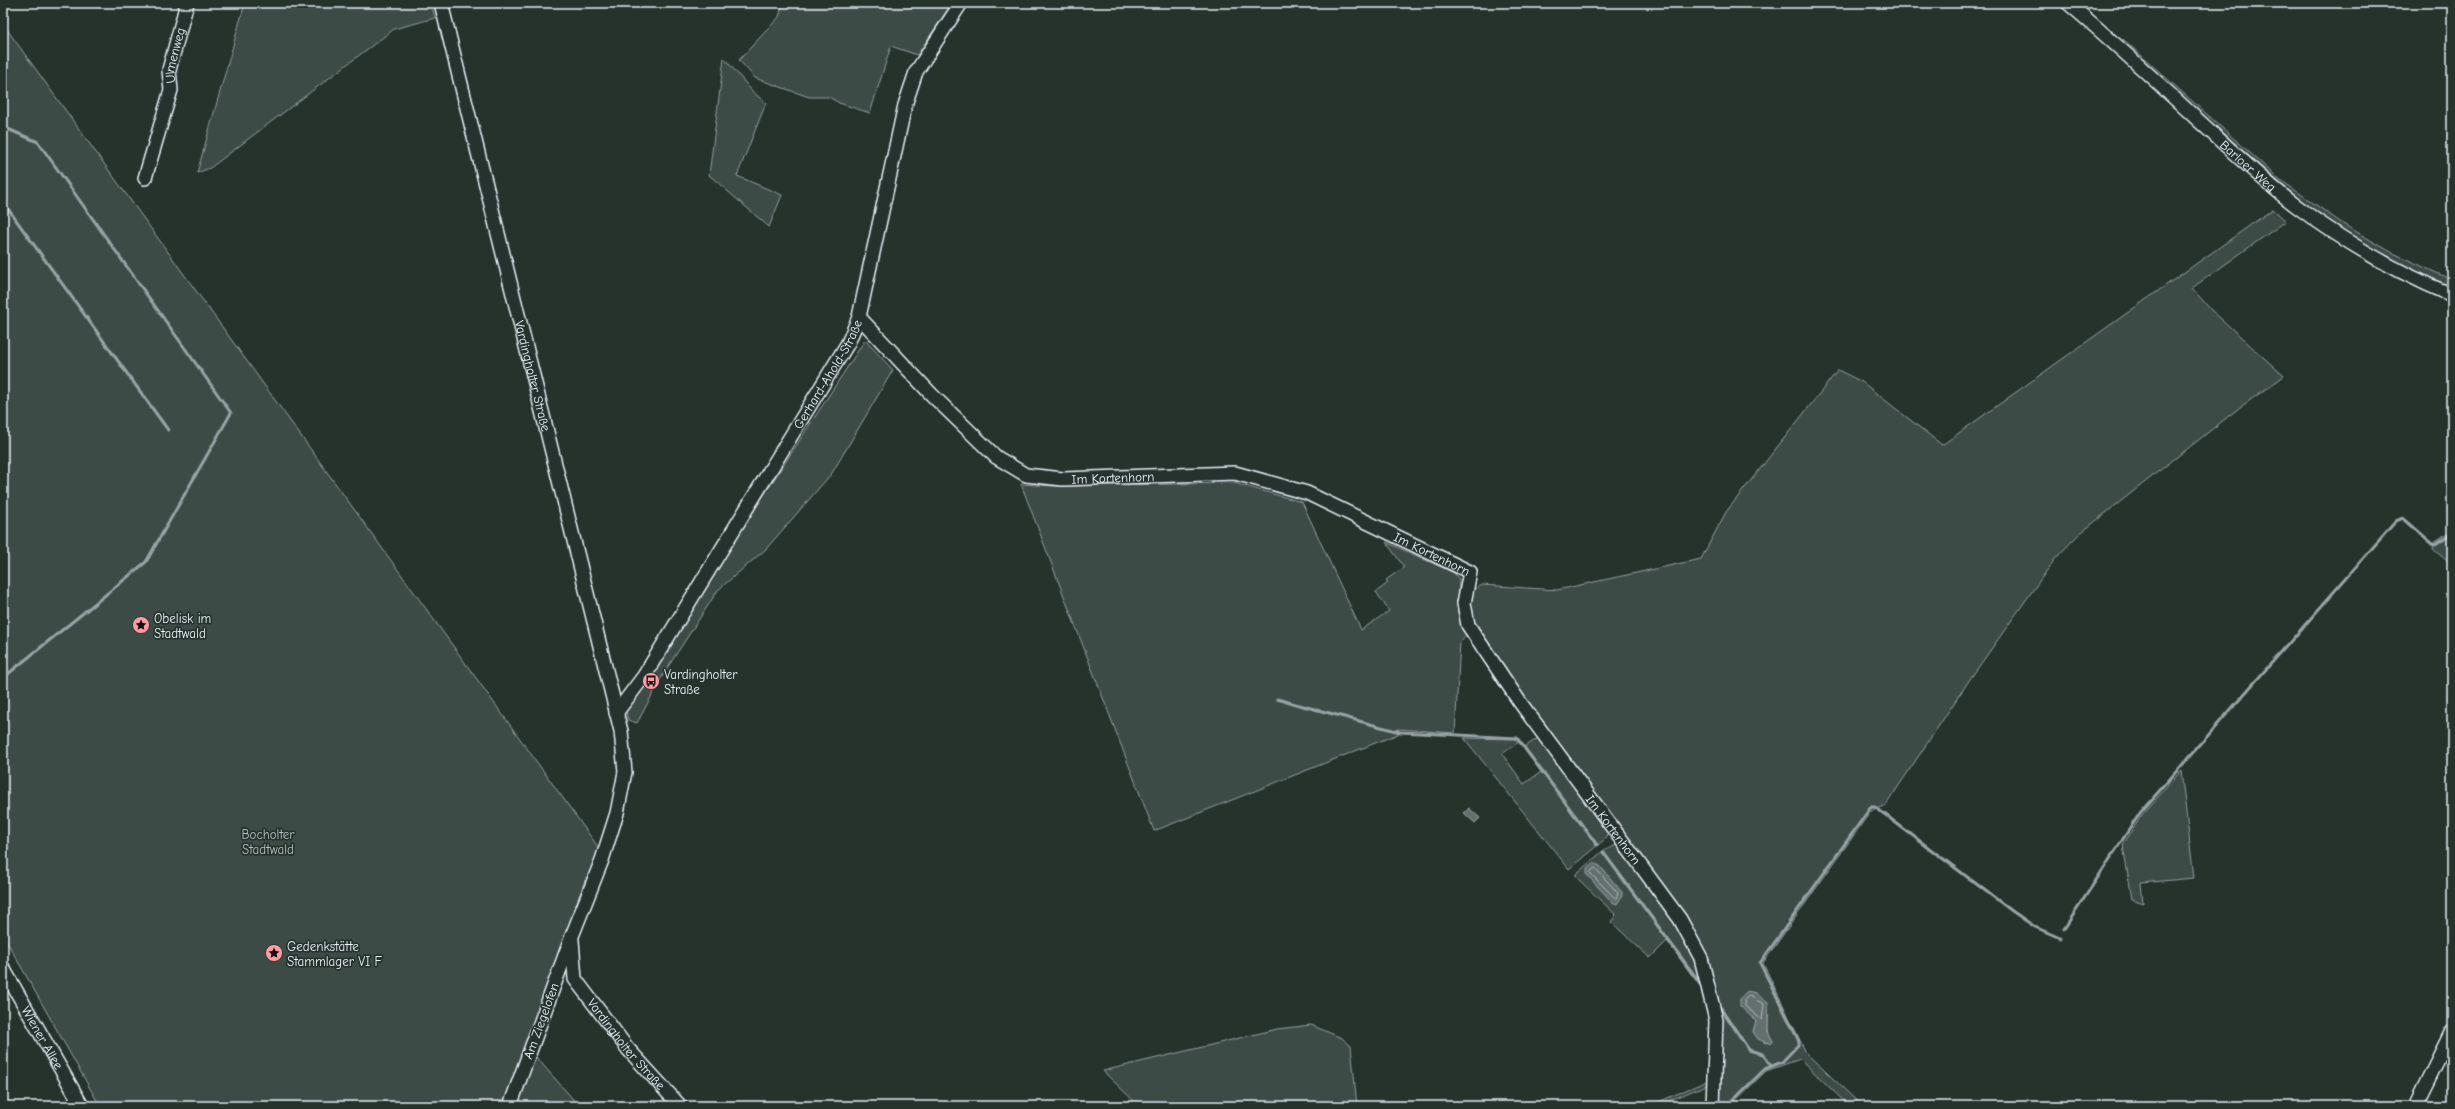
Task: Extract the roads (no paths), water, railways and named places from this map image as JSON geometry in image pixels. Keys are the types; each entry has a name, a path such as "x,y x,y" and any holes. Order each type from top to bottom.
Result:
{"street":[{"name":"Ulmenweg","path":"145,178 171,90 169,70 188,3"},
{"name":"Vardingholter Straße","path":"441,3 616,713 625,762 617,813 602,860 572,936 575,979 628,1049 680,1106"},
{"name":"Gerhard-Ahold-Straße","path":"616,713 648,669 848,343 859,317 905,105 916,72 961,3"},
{"name":"Barloer Weg","path":"2068,3 2113,41 2232,151 2293,204 2365,252 2408,275 2452,295"},
{"name":"Im Kortenhorn","path":"859,317 932,395 996,458 1026,474 1063,479 1235,473 1307,493 1470,572 1464,603 1468,625 1519,701 1680,919 1701,958 1716,1020 1713,1106"},
{"name":"Am Ziegelofen","path":"510,1106 572,936"},
{"name":"Wiener Allee","path":"3,968 82,1106"},
{"path":"557,977 567,974 575,979"},
{"path":"2415,1106 2452,1031"}],"water":[{"path":"1469,808 1480,818 1475,823 1464,813"},
{"path":"1594,863 1600,866 1622,892 1622,896 1617,904 1612,902 1587,875 1587,868"},
{"path":"1747,991 1756,993 1768,1002 1768,1032 1773,1041 1771,1044 1758,1039 1753,1032 1756,1021 1740,1006 1740,999"}],"waterway":[{"path":"3,127 38,142 231,413 146,562 3,678"},
{"path":"3,202 168,430"},
{"path":"2064,929 2140,813 2396,521 2403,518 2434,545 2452,533"},
{"path":"1277,699 1400,732 1517,738 1597,845"},
{"path":"1727,1106 1765,1069 1782,1062 1798,1045 1799,1041 1760,963 1871,807 1875,807 2035,927 2060,938"},
{"path":"1603,852 1700,983"},
{"path":"1721,1008 1749,1050 1763,1054 1771,1066"}],"place":[{"name":"Obelisk im Stadtwald","path":"141,625"},
{"name":"Vardingholter Straße","path":"651,681"},
{"name":"Gedenkstätte Stammlager VI F","path":"274,953"}],"park label":[{"name":"Bocholter Stadtwald","path":"268,842"}]}
